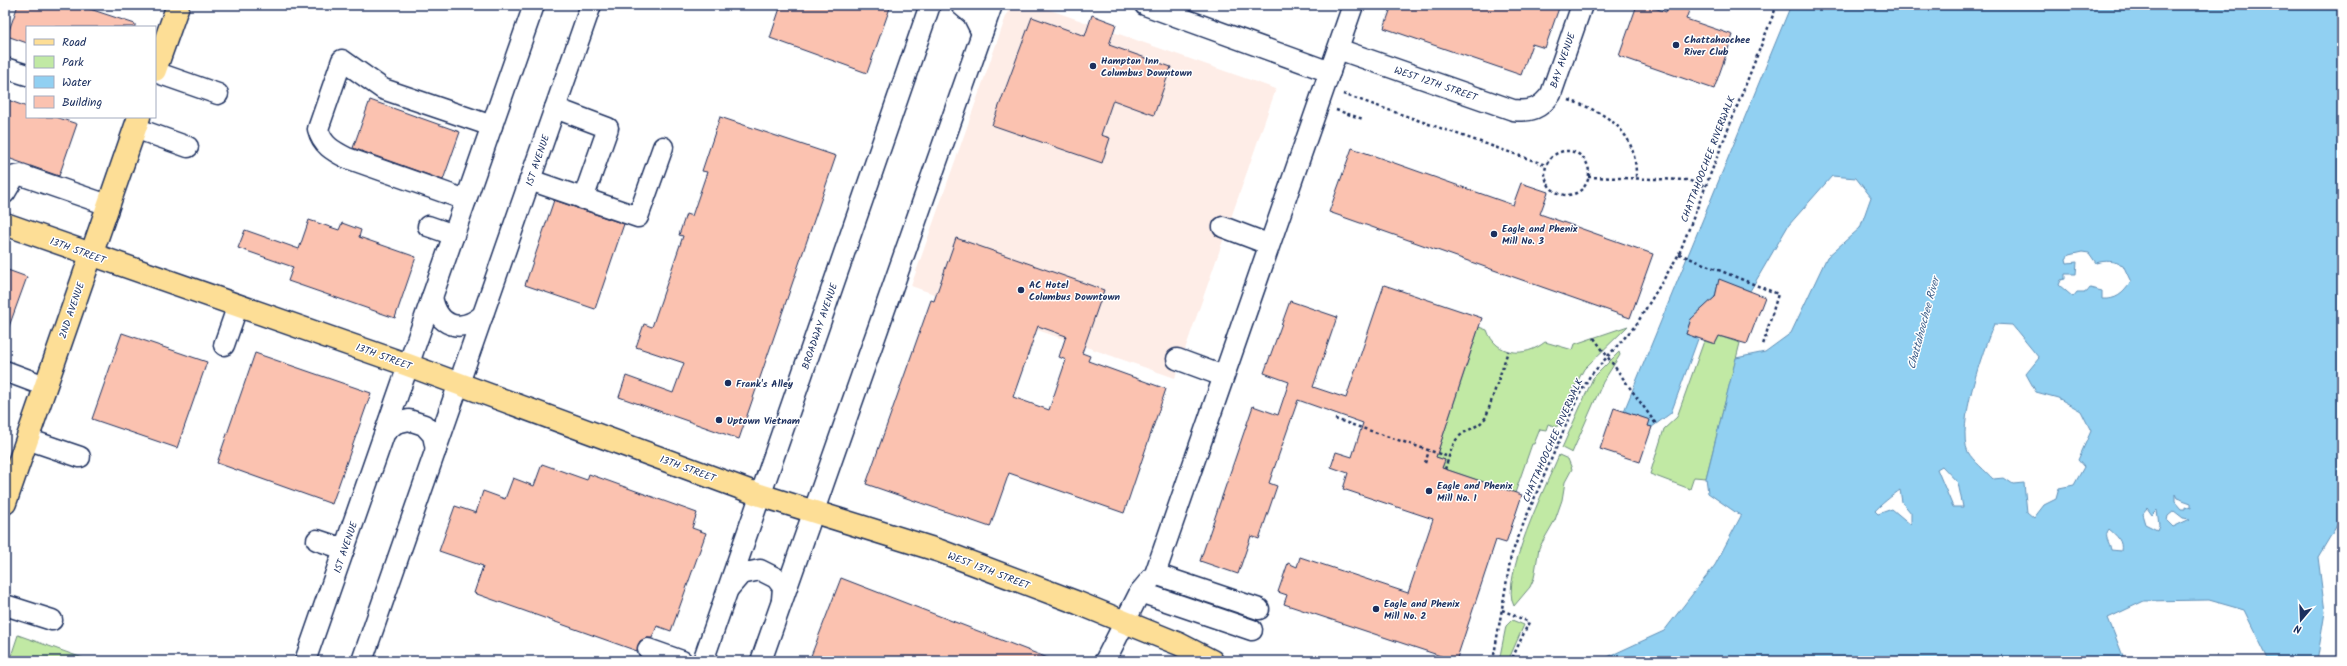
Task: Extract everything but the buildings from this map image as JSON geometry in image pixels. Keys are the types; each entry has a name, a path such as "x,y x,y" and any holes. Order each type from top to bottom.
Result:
{"main road":[{"path":"156,67 173,7"},
{"name":"2ND AVENUE","path":"5,503 137,123"},
{"name":"13TH STREET","path":"5,224 408,365 760,495"},
{"name":"WEST 13TH STREET","path":"760,495 940,551 1085,606 1179,644 1212,661"}],"street":[{"name":"1ST AVENUE","path":"305,661 534,5"},
{"name":"1ST AVENUE","path":"362,661 591,5"},
{"path":"961,5 974,15 982,33"},
{"path":"761,661 992,5"},
{"path":"1145,5 1324,88"},
{"path":"1105,661 1140,592 1155,574 1268,244 1353,5"},
{"name":"BAY AVENUE","path":"1534,110 1543,104 1551,94 1582,5"},
{"name":"BROADWAY AVENUE","path":"703,661 760,495 934,8"},
{"name":"WEST 12TH STREET","path":"1338,49 1513,110 1526,112 1534,110"},
{"path":"466,200 347,158 332,151 320,137 318,130 342,60 383,89 492,126"},
{"path":"5,68 26,75"},
{"path":"156,71 218,94"},
{"path":"555,108 608,128 583,198"},
{"path":"137,123 188,147"},
{"path":"530,180 638,217 663,147"},
{"path":"5,193 15,176 21,175 108,204"},
{"path":"428,226 454,235"},
{"path":"1222,227 1268,244"},
{"path":"432,297 435,310 444,321 458,326 472,324 483,315"},
{"path":"224,345 238,305"},
{"path":"1177,359 1223,376"},
{"path":"5,372 45,386"},
{"path":"385,432 396,423 409,420 424,425 433,435 436,450"},
{"path":"27,439 80,457"},
{"path":"317,540 344,549"},
{"path":"727,591 734,579 741,574 760,570 776,578 783,587 782,600"},
{"path":"1155,574 1259,610"},
{"path":"1140,592 1252,630"},
{"path":"5,605 52,620"},
{"path":"648,649 682,661"}],"path":[{"name":"CHATTAHOOCHEE RIVERWALK","path":"1493,661 1511,556 1578,397 1590,376 1636,325 1679,254 1777,5"},
{"path":"1324,88 1362,119"},
{"path":"1324,88 1546,165"},
{"path":"1589,107 1610,118 1627,137 1636,162 1636,178"},
{"path":"1570,151 1584,159 1587,165 1588,177 1585,186 1579,191 1566,195 1559,194 1553,190 1545,179 1546,165 1556,154 1570,151"},
{"path":"1588,177 1687,180 1705,186"},
{"path":"1679,254 1778,294 1763,345"},
{"path":"1594,338 1656,424"},
{"path":"1445,469 1449,457 1460,436 1481,424 1486,417 1508,351"},
{"path":"1335,419 1449,457"},
{"path":"1425,463 1429,450"},
{"path":"1502,610 1529,622 1511,661"}],"shaded area":[{"path":"1010,5 1036,5 1276,89 1175,378 911,286"}],"green space":[{"path":"1628,326 1584,369 1563,409 1557,427 1548,424 1546,430 1540,429 1534,444 1532,444 1515,493 1442,468 1445,460 1436,457 1479,327 1487,330 1491,339 1497,345 1512,352 1520,352 1529,351 1545,342 1573,350 1575,344"},
{"path":"1719,336 1740,343 1706,478 1694,477 1690,489 1650,474 1664,429 1677,417 1704,341 1715,344"},
{"path":"1619,352 1620,355 1603,382 1572,453 1562,448 1593,378"},
{"path":"1559,455 1568,459 1572,469 1565,482 1562,500 1555,520 1539,548 1534,578 1530,587 1514,606 1511,593 1518,554"},
{"path":"1512,620 1524,625 1508,661 1499,661 1506,626"},
{"path":"18,635 91,661 36,661 11,656"}],"water":[{"name":"Chattahoochee River","path":"1791,5 2342,5 2342,517 2318,557 2325,612 2317,661 2269,661 2244,610 2209,600 2144,601 2108,618 2125,661 1599,661 1664,631 1715,565 1741,516 1708,493 1706,478 1736,358 1765,352 1791,333 1827,257 1860,228 1871,197 1856,178 1832,176 1788,226 1750,291 1719,280 1715,297 1691,319 1686,334 1698,339 1671,413 1652,427 1648,426 1649,420 1624,411","holes":["2082,252 2089,253 2096,263 2106,261 2123,265 2131,282 2122,293 2115,297 2102,299 2102,291 2090,288 2087,292 2077,292 2073,297 2059,285 2061,280 2065,279 2065,274 2076,274 2077,262 2067,263 2066,259 2069,255","1994,324 2012,325 2039,358 2026,374 2036,392 2058,398 2081,411 2091,431 2078,460 2084,467 2074,485 2059,488 2056,499 2044,505 2034,518 2027,512 2024,483 2013,484 2004,478 1993,479 1968,452 1965,440 1965,425 1972,388","1942,466 1958,483 1963,507 1953,507 1937,469","1900,490 1902,502 1911,513 1911,525 1892,509 1878,514 1875,511","2175,494 2177,498 2191,503 2191,508 2185,506 2185,509 2181,509 2175,502","2147,508 2152,515 2157,510 2159,525 2157,530 2145,524 2142,514","2174,511 2183,518 2190,519 2173,527 2167,521 2168,516","2109,529 2117,536 2121,544 2121,551 2111,550 2107,540"]}],"place":[{"name":"Chattahoochee River Club","path":"1676,45"},
{"name":"Hampton Inn Columbus Downtown","path":"1093,66"},
{"name":"Eagle and Phenix Mill No. 3","path":"1494,234"},
{"name":"AC Hotel Columbus Downtown","path":"1021,290"},
{"name":"Frank's Alley","path":"728,383"},
{"name":"Uptown Vietnam","path":"719,420"},
{"name":"Eagle and Phenix Mill No. 1","path":"1429,491"},
{"name":"Eagle and Phenix Mill No. 2","path":"1376,609"}]}
